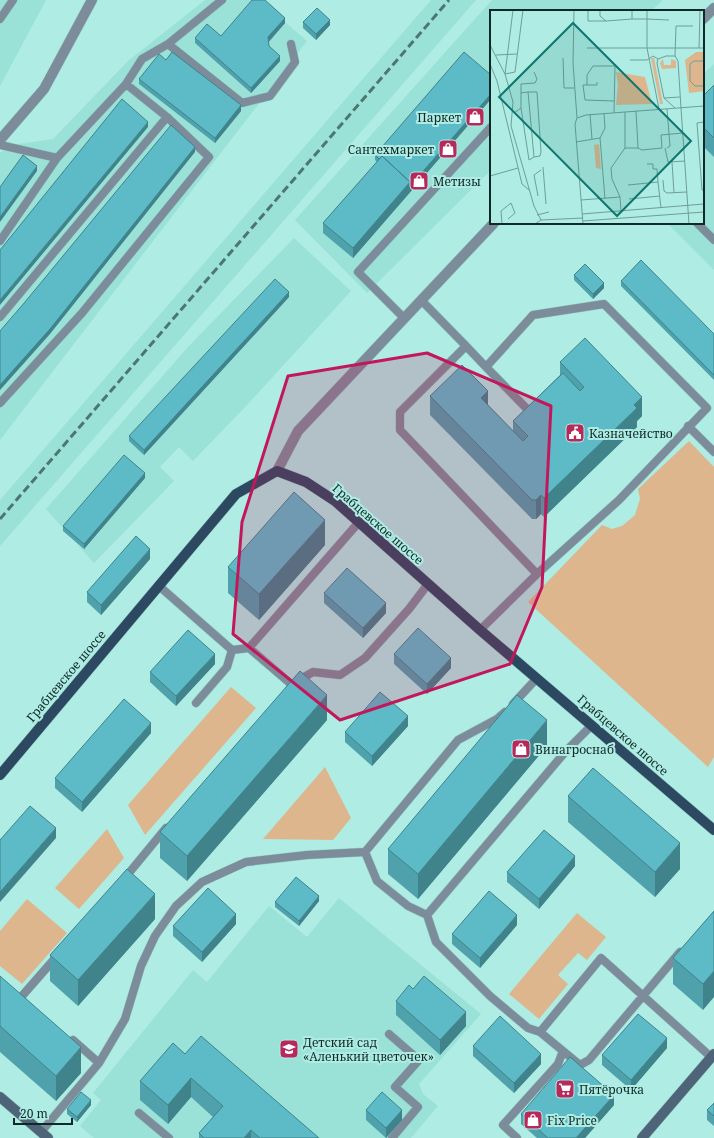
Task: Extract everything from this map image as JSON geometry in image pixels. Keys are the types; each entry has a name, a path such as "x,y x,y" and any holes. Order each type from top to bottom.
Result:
{"main road":[{"name":"Грабцевское шоссе","path":"0,775 236,494 277,471 306,482 335,501 480,630 713,827"},
{"path":"642,1138 713,1055"},
{"path":"0,1097 44,1135"}],"street":[{"path":"0,140 44,89 92,0"},
{"path":"704,18 714,8"},
{"path":"277,471 298,431 493,224"}],"lane":[{"path":"0,19 13,0"},
{"path":"0,241 57,158 126,84 142,59 168,44 222,0"},
{"path":"168,44 242,103 270,96 295,62 291,44"},
{"path":"0,403 82,313 209,157 167,117 126,84"},
{"path":"0,318 167,117"},
{"path":"404,318 358,272 490,129"},
{"path":"0,145 57,158"},
{"path":"698,224 714,240"},
{"path":"421,300 531,413 541,401"},
{"path":"480,630 537,574 619,500 688,426 707,408 604,304 533,316 486,367"},
{"path":"466,346 400,412 400,430 537,574"},
{"path":"688,426 714,452"},
{"path":"159,586 232,650 249,648 359,522"},
{"path":"249,648 288,687 313,672 340,675 365,658 409,609 428,584"},
{"path":"196,703 227,667 232,650"},
{"path":"44,1135 99,1063 124,1019 141,966 155,936 176,906 202,882 246,862 307,854 365,852 458,740 497,720 537,678"},
{"path":"427,915 566,751 592,725"},
{"path":"118,886 171,822"},
{"path":"365,852 377,881 408,906 427,915 436,942 490,996 528,1028 540,1032 580,1064 589,1060 688,943"},
{"path":"22,996 61,950"},
{"path":"540,1032 600,958 713,1055"},
{"path":"389,1034 419,1060 395,1087 418,1107 392,1138"},
{"path":"69,1037 99,1063"},
{"path":"517,1138 503,1125 558,1064 563,1051"},
{"path":"139,1113 169,1138"}],"highlighted area":[{"path":"427,353 551,406 542,587 510,664 340,720 233,634 242,522 288,376"}],"shaded area":[{"path":"0,0 46,0 0,86"},
{"path":"205,0 259,0 307,41 0,440 0,153 12,145 53,139 128,61"},
{"path":"431,0 476,0 0,546 0,500"},
{"path":"492,0 663,0 652,10 490,10 490,171 367,293 295,220"},
{"path":"714,64 714,270 668,224 704,224 704,73"},
{"path":"294,238 351,291 248,404 193,461 179,447 160,467 174,481 94,563 46,509 188,347"},
{"path":"689,441 714,467 714,757 708,767 528,602 602,525 612,529 622,526 635,515 640,499 638,489"},
{"path":"231,687 256,708 145,835 128,805"},
{"path":"325,767 351,818 333,840 263,839"},
{"path":"107,829 124,858 79,909 55,888"},
{"name":"Детский сад «Аленький цветочек»","path":"339,898 481,1014 419,1084 423,1094 438,1106 411,1138 94,1138 80,1126 101,1100 93,1093 193,970 207,982 269,906 307,937"},
{"path":"27,899 67,933 22,984 0,966 0,931"},
{"path":"577,913 606,937 587,960 578,953 558,975 568,984 539,1019 509,994"}],"building":[{"path":"252,0 265,0 285,18 268,37 269,46 280,56 251,88 195,38 207,24 221,36"},
{"path":"317,8 330,20 316,34 303,22"},
{"path":"172,52 241,105 215,138 139,79 159,54 166,60"},
{"path":"464,52 490,74 490,95 410,186 410,182 382,156 379,159 375,155"},
{"path":"714,85 714,138 704,128 704,95"},
{"path":"122,99 148,122 0,300 0,250"},
{"path":"171,125 195,147 50,329 0,385 0,331"},
{"path":"23,155 37,166 0,217 0,187"},
{"path":"382,156 410,182 353,248 323,223"},
{"path":"641,260 714,334 714,375 621,281"},
{"path":"585,264 604,283 593,294 574,275"},
{"path":"275,279 289,292 144,450 129,436"},
{"name":"Казначейство","path":"585,338 642,397 634,405 637,408 544,498 541,495 536,500 532,500 430,396 462,365 488,391 481,398 523,441 528,436 513,421 563,373 580,391 584,387 560,362"},
{"path":"124,455 145,473 84,544 63,526"},
{"path":"294,492 325,520 259,594 228,567"},
{"path":"136,536 150,549 101,605 87,592"},
{"path":"347,568 386,603 363,628 324,593"},
{"path":"418,628 451,658 427,684 394,654"},
{"path":"188,630 215,654 176,696 150,672"},
{"path":"300,671 327,695 187,856 160,832"},
{"path":"380,692 408,716 372,756 345,732"},
{"path":"517,695 547,720 418,874 388,849"},
{"path":"124,699 151,723 82,802 55,778"},
{"path":"593,768 680,843 655,872 568,796"},
{"path":"30,806 56,828 0,892 0,840"},
{"path":"544,830 575,856 539,899 507,872"},
{"path":"127,869 155,894 78,980 50,955"},
{"path":"296,877 319,896 299,921 275,902"},
{"path":"208,888 236,914 202,952 173,926"},
{"path":"489,891 517,915 480,958 452,934"},
{"path":"714,911 714,971 703,984 673,958"},
{"path":"0,976 81,1047 56,1076 0,1026"},
{"path":"424,976 466,1012 440,1040 396,1001 409,985 413,989"},
{"path":"638,1014 667,1038 631,1080 602,1055"},
{"path":"500,1016 541,1054 514,1083 473,1046"},
{"path":"201,1036 319,1138 260,1138 251,1130 244,1138 204,1138 199,1133 223,1106 191,1078 168,1105 140,1081 173,1043 185,1054"},
{"path":"570,1057 614,1095 576,1138 548,1138 521,1114"},
{"path":"81,1092 91,1100 77,1117 67,1109"},
{"path":"382,1092 402,1110 386,1128 366,1110"},
{"path":"714,1103 714,1116 707,1110"}],"railway":[{"path":"0,519 449,0"}],"place":[{"name":"Паркет","path":"475,117"},
{"name":"Сантехмаркет","path":"448,149"},
{"name":"Метизы","path":"419,181"},
{"name":"Казначейство","path":"575,433"},
{"name":"Винагроснаб","path":"521,749"},
{"name":"Детский сад «Аленький цветочек»","path":"289,1049"},
{"name":"Пятёрочка","path":"565,1089"},
{"name":"Fix Price","path":"533,1120"}]}
